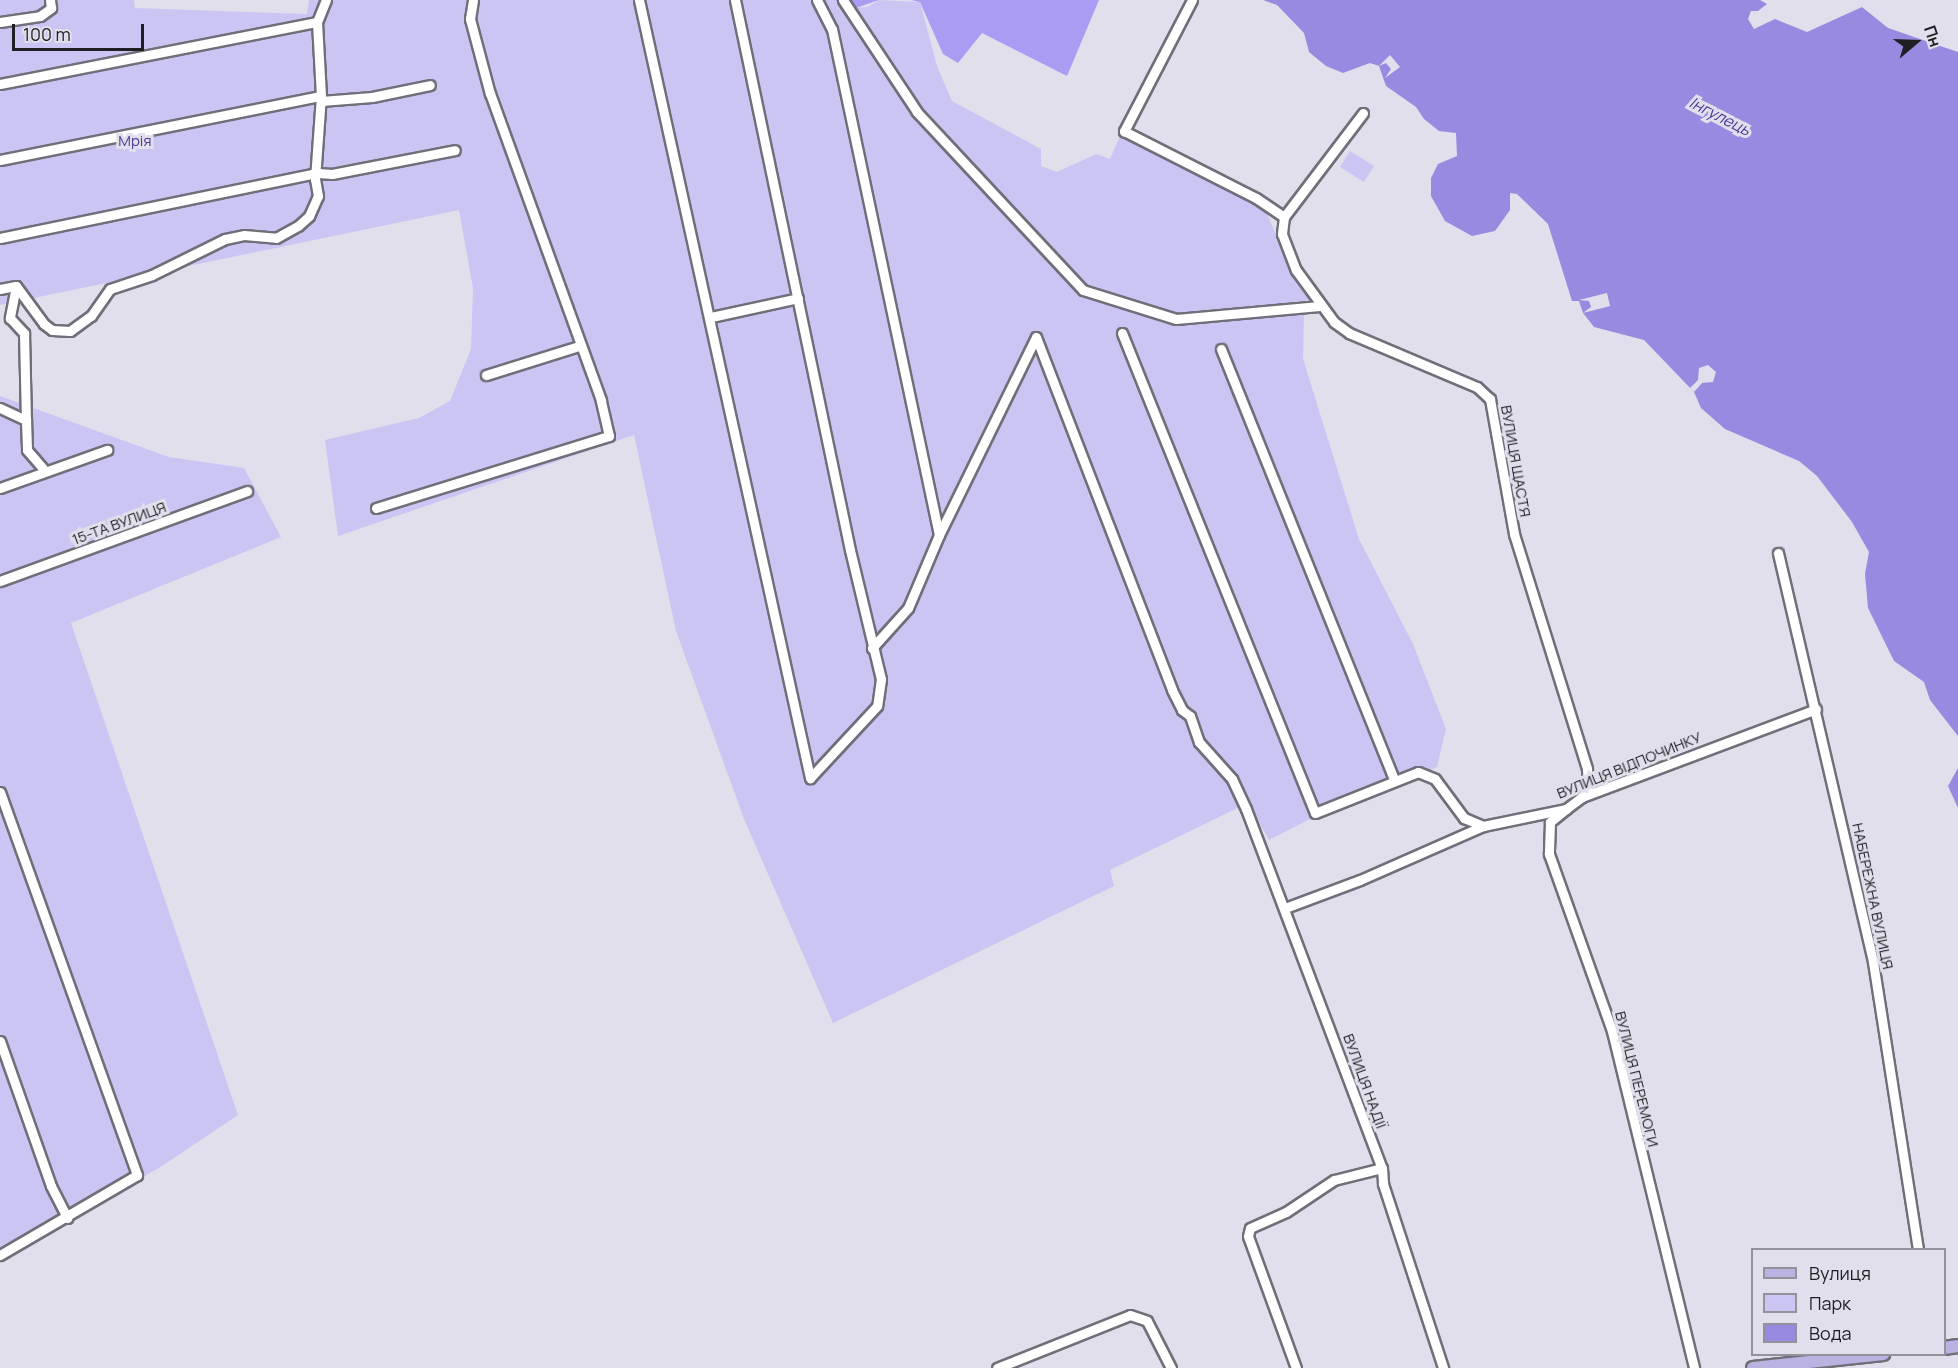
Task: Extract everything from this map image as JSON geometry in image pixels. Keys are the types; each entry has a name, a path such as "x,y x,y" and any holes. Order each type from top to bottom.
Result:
{"main road":[{"path":"1752,1368 1808,1366 1870,1356"}],"street":[{"path":"0,22 40,16 51,8 50,0"},
{"path":"16,286 44,324 52,330 70,332 92,316 110,289 152,274 225,239 244,235 276,238 298,226 318,200 321,99 317,22 326,0"},
{"path":"376,508 609,436 601,400 579,346 490,94 470,19 473,0"},
{"path":"639,0 711,317 810,778 877,706 881,679 872,648 735,0"},
{"path":"817,0 832,28 939,535 908,608 872,648"},
{"path":"843,0 917,112 1083,290 1176,319 1319,306"},
{"path":"1192,0 1124,131 1256,198 1284,217 1363,113"},
{"path":"0,84 317,22"},
{"path":"0,160 321,99 362,98 430,85"},
{"path":"0,238 318,173 332,174 455,150"},
{"name":"ВУЛИЦЯ ЩАСТЯ","path":"1284,217 1282,234 1288,252 1319,306 1349,333 1477,387 1490,399 1514,534 1587,769 1588,787 1582,797"},
{"path":"0,289 16,286"},
{"path":"16,286 10,318 24,333 27,450 45,471"},
{"path":"711,317 798,298"},
{"path":"1122,333 1315,813 1418,772 1436,779 1464,818 1483,826"},
{"name":"ВУЛИЦЯ НАДІЇ","path":"939,535 1036,337 1172,690 1182,710 1190,716 1199,742 1232,779 1246,808 1382,1168 1383,1184 1443,1368"},
{"path":"486,375 579,346"},
{"path":"1221,349 1394,780"},
{"path":"0,408 26,420"},
{"path":"0,488 107,450"},
{"name":"15-ТА ВУЛИЦЯ","path":"0,581 247,491"},
{"name":"НАБЕРЕЖНА ВУЛИЦЯ","path":"1779,553 1873,962 1918,1248"},
{"name":"ВУЛИЦЯ ВІДПОЧИНКУ","path":"1285,908 1360,880 1483,826 1566,808 1582,797 1816,709"},
{"path":"0,792 137,1175 68,1218 0,1255"},
{"name":"ВУЛИЦЯ ПЕРЕМОГИ","path":"1566,808 1550,822 1549,854 1612,1031 1694,1368"},
{"path":"0,1041 51,1186 68,1218"},
{"path":"1296,1368 1248,1236 1256,1225 1286,1212 1320,1188 1382,1168"},
{"path":"997,1368 1130,1315 1147,1321 1171,1368"}],"green space":[{"name":"Мрія","path":"0,0 134,0 135,8 307,14 309,0 835,0 847,11 914,116 1083,294 1175,323 1304,311 1303,359 1359,539 1413,644 1446,729 1437,767 1316,816 1269,840 1248,803 1110,870 1114,886 833,1023 744,819 676,631 634,435 338,536 325,440 419,418 450,401 471,349 473,288 459,210 0,305"},
{"path":"879,0 920,2 937,66 952,101 1041,149 1041,166 1057,172 1096,154 1110,159 1120,136 1265,209 1293,273 1311,300 1195,315 1176,314 1087,288 908,91 854,8 867,7"},
{"path":"1350,151 1374,166 1364,182 1340,167"},
{"path":"0,396 169,457 244,468 281,537 71,623 238,1115 162,1166 0,1259"}],"shaded area":[{"path":"835,0 879,0 847,11"},
{"path":"911,0 1099,0 1067,76 982,33 958,63 943,54 920,2"}],"water":[{"name":"Інгулець","path":"1263,0 1760,0 1767,4 1758,11 1751,11 1748,19 1754,29 1775,19 1807,32 1862,7 1888,28 1958,52 1958,736 1930,700 1924,682 1894,661 1868,608 1865,574 1869,552 1852,522 1817,476 1799,461 1725,429 1701,408 1694,392 1644,340 1594,327 1583,313 1579,301 1572,301 1548,224 1517,194 1510,193 1510,210 1495,231 1472,236 1445,221 1431,196 1431,178 1438,164 1457,156 1456,133 1439,131 1424,119 1416,107 1386,86 1379,66 1370,63 1343,73 1326,66 1309,52 1304,33 1277,5"},
{"path":"1958,768 1958,808 1948,786"}],"pier":[{"path":"1390,55 1400,67 1385,78 1391,69 1386,63 1379,66"},
{"path":"1607,293 1610,306 1583,313 1591,307 1589,301 1579,300"},
{"path":"1708,365 1716,372 1713,382 1702,383 1694,392 1690,388 1698,380 1699,368"}]}
